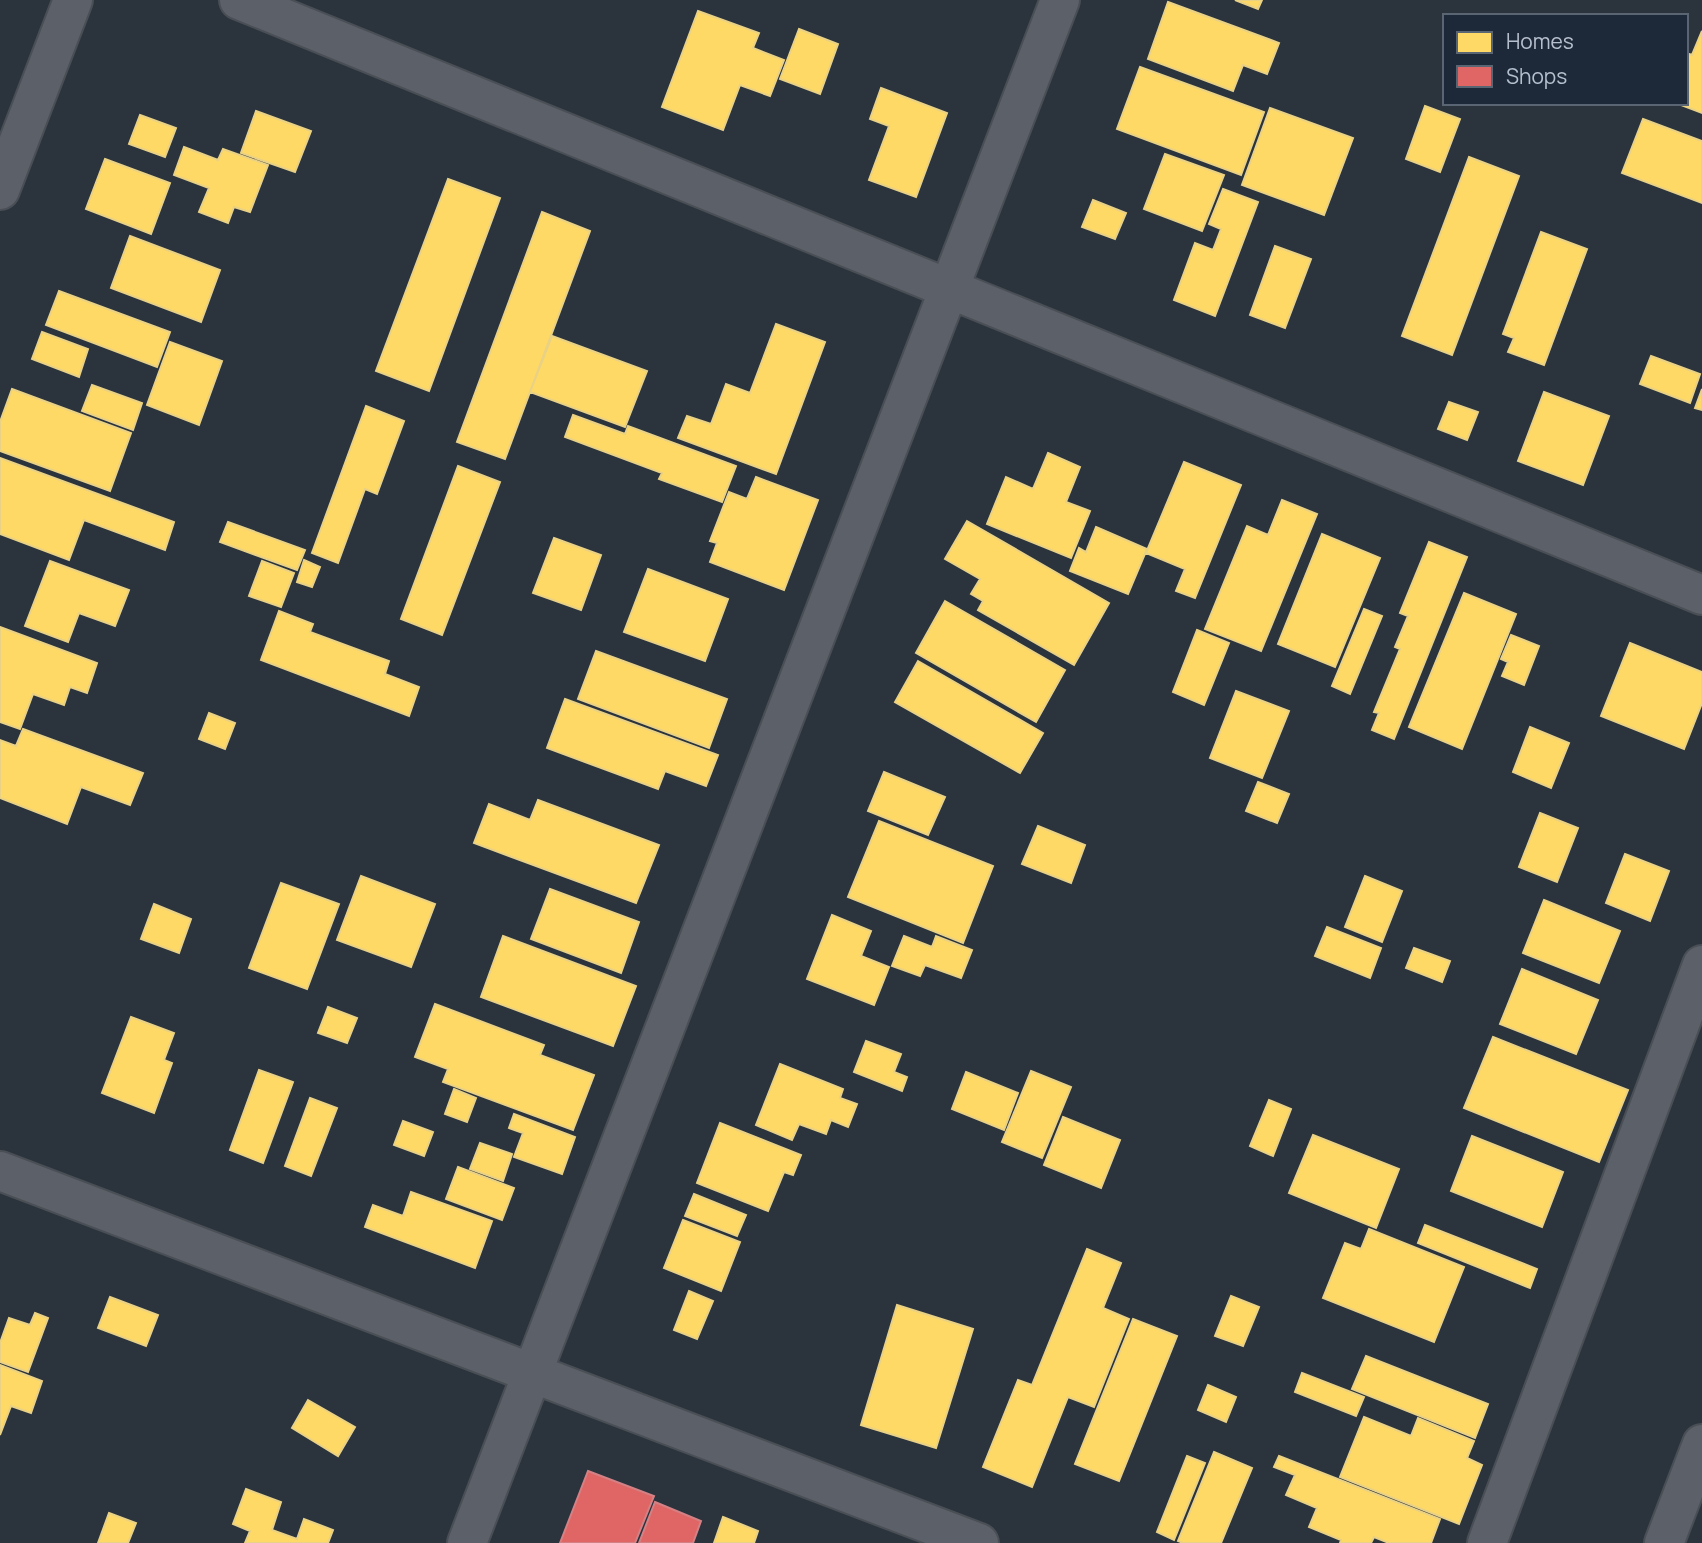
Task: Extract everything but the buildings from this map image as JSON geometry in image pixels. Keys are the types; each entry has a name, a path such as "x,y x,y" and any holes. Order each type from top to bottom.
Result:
{"street":[{"path":"0,190 73,0"},
{"path":"239,0 1702,596"},
{"path":"467,1543 1060,0"},
{"path":"1487,1543 1702,965"},
{"path":"0,1171 979,1543"},
{"path":"1664,1543 1702,1444"}]}
